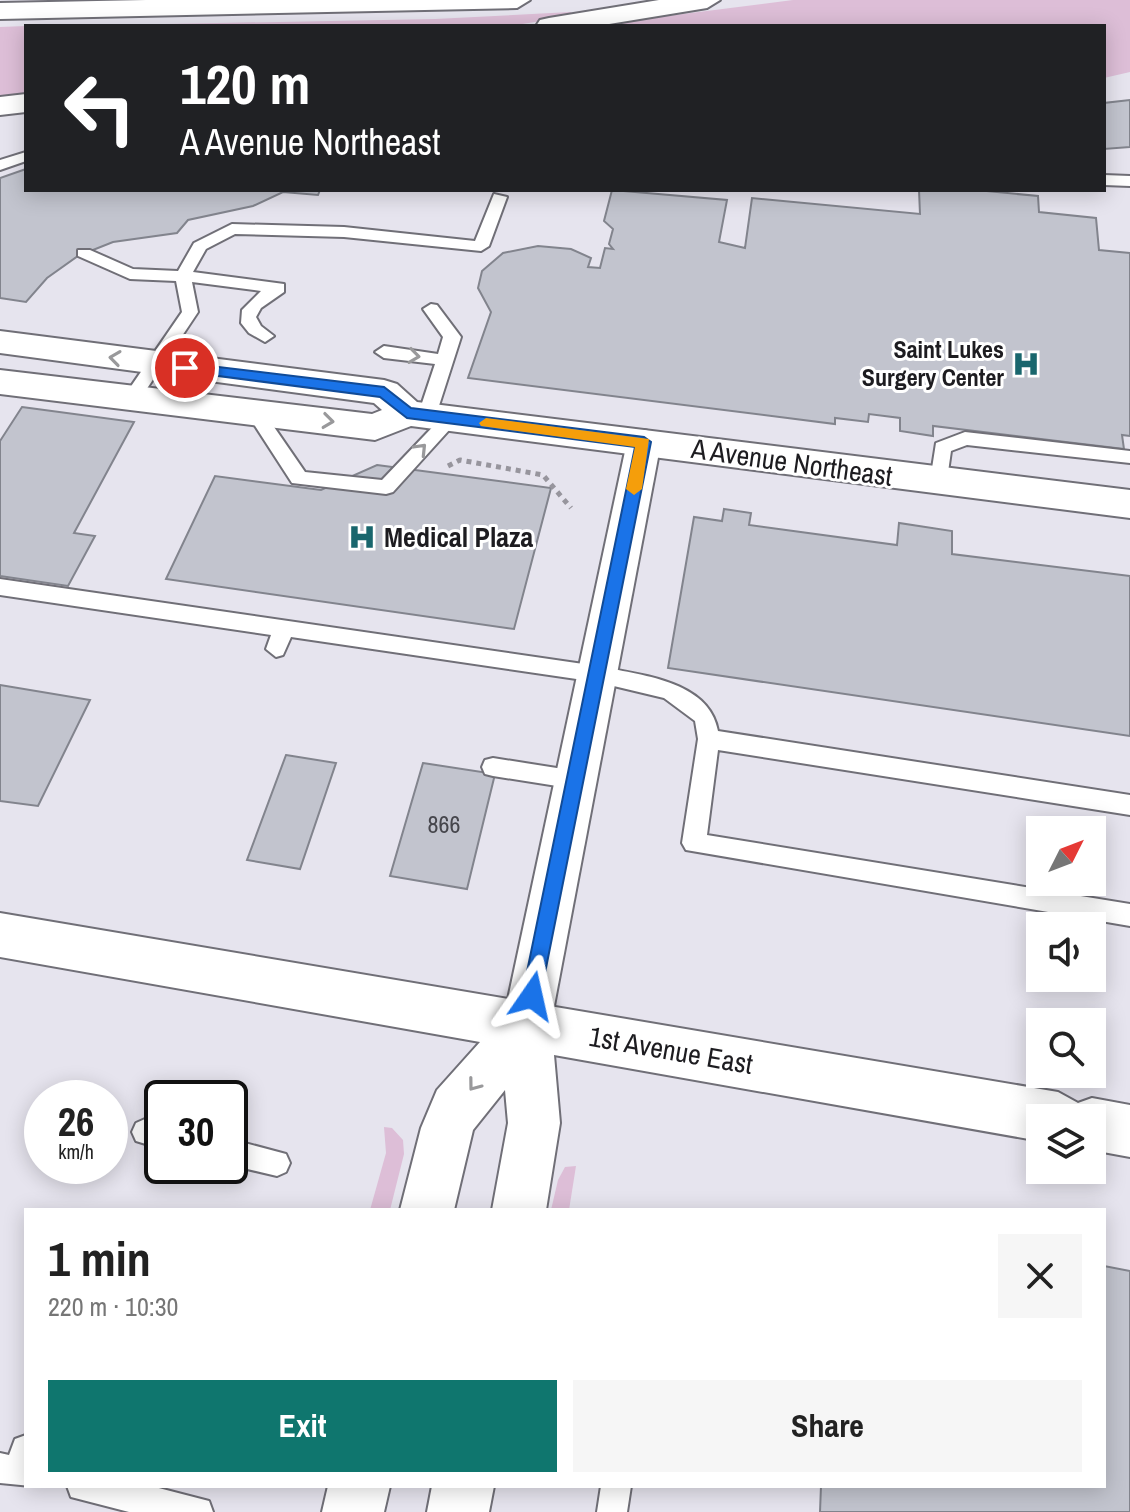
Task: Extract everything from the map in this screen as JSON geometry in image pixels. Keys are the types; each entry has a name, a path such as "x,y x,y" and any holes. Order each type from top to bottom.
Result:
{"main road":[{"path":"0,11 517,0"},
{"path":"561,24 707,0"},
{"path":"0,106 24,103"},
{"name":"A Avenue Northeast","path":"0,342 384,392 428,415"},
{"name":"A Avenue Northeast","path":"0,382 375,427 428,415 1130,504"},
{"name":"1st Avenue East","path":"0,935 1026,1113"},
{"path":"427,1208 447,1128 456,1108 526,1027"},
{"path":"519,1208 534,1123 526,1027"},
{"path":"1106,1127 1130,1131"},
{"path":"353,1512 359,1488"},
{"path":"458,1512 463,1488"}],"street":[{"path":"526,1027 644,442"}],"lane":[{"path":"0,165 24,157"},
{"path":"1106,180 1130,181"},
{"path":"132,398 190,312 183,276 200,246 232,229 344,232 481,246 499,197"},
{"path":"84,253 130,274 183,276 278,288 260,297 249,309 248,320 252,329 265,336"},
{"path":"255,412 299,478 386,487 428,415 452,337 431,309"},
{"path":"384,352 444,360"},
{"path":"939,481 942,448 965,438 1130,457"},
{"path":"0,588 87,610 187,614 597,674 670,691 705,717 709,739 694,843 1130,915"},
{"path":"178,634 187,614"},
{"path":"276,649 284,629"},
{"path":"709,739 1130,805"},
{"path":"493,767 576,780"},
{"path":"248,1156 277,1163"},
{"path":"95,1488 182,1501"},
{"path":"612,1512 616,1488"}],"shaded area":[{"path":"793,0 1130,0 1130,72 1106,78 1106,24 604,24"},
{"path":"571,12 572,16 522,24 168,24 435,19"},
{"path":"24,26 24,95 0,99 0,27"},
{"path":"384,1127 392,1128 403,1140 404,1154 390,1208 371,1208 386,1153"},
{"path":"576,1166 569,1208 551,1208 558,1180 565,1167"}],"building":[{"path":"1130,100 1130,147 1106,149 1106,103"},
{"path":"24,170 24,192 283,192 253,206 188,220 177,233 113,242 78,256 47,278 26,302 0,298 0,178"},
{"path":"283,192 319,192 318,195"},
{"path":"611,192 727,200 719,242 745,248 752,198 920,214 919,192 997,192 1038,196 1039,212 1096,218 1099,250 1130,253 1130,436 1122,435 1124,449 933,426 933,436 900,431 900,418 869,414 868,422 835,418 835,424 468,378 491,312 478,288 482,271 503,253 538,246 571,249 591,258 588,267 600,268 605,248 613,249 609,244 613,229 604,221"},
{"path":"22,407 134,422 74,533 95,536 68,586 0,576 0,441"},
{"name":"Medical Plaza","path":"377,465 551,488 514,629 166,579 215,476 321,490"},
{"path":"724,509 751,513 749,525 897,545 899,523 952,531 952,554 1130,576 1130,736 668,668 694,517 722,521"},
{"path":"0,685 90,700 38,806 0,801"},
{"path":"286,755 336,763 300,869 247,860"},
{"path":"423,763 495,774 467,889 390,876"},
{"path":"1106,1266 1130,1271 1130,1512 820,1512 821,1488 1106,1488"}],"slow traffic":[{"path":"486,423 644,442 634,489"}],"place":[{"name":"Saint Lukes Surgery Center","path":"1026,364"},
{"name":"Medical Plaza","path":"362,537"}],"route":[{"path":"185,368 384,392 407,413 644,442 532,996"}]}
